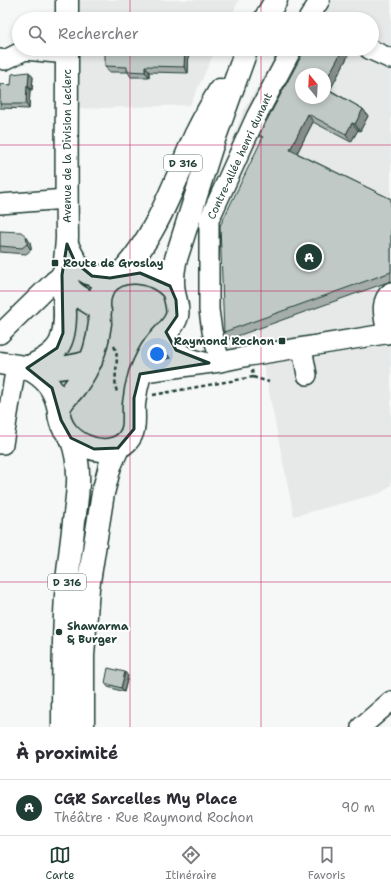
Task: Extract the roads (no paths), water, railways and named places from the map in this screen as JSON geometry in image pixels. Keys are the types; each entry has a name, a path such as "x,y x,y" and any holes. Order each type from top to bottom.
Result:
{"main road":[{"path":"67,0 67,12"},
{"path":"269,12 276,0"},
{"name":"Avenue de la Division Leclerc","path":"67,56 67,244 72,256 68,270 71,290 100,311"},
{"name":"D 316","path":"118,276 130,264 149,236 209,109 228,76 243,56"},
{"name":"D 316","path":"174,292 173,272 180,245 212,145 245,56"},
{"path":"68,270 95,277 118,276 133,272 162,280 170,286 174,292 177,316 152,350 140,374 134,398 134,429 128,439 118,448 106,450 94,449 71,438 63,427 55,394 52,388 39,375 14,366 52,353 61,341 64,326 68,270"},
{"path":"59,410 61,404 78,384 94,351 101,293 104,287 118,276"},
{"path":"14,366 78,366 94,351"},
{"name":"D 316","path":"63,727 63,633 68,572 78,495 79,468 75,447 71,438"},
{"name":"D 316","path":"83,727 83,656 88,588 102,493 110,466 118,448"}],"street":[{"path":"312,12 320,0"},
{"path":"379,54 391,59"},
{"path":"0,59 5,60 13,56"},
{"name":"Contre-allée henri dunant","path":"215,363 209,310 209,220 256,117 288,56"},
{"path":"0,204 66,199"},
{"path":"0,334 54,281 68,270"},
{"path":"140,374 150,371 215,363 389,333 383,306 386,296 391,292"},
{"path":"166,332 173,346 183,356 215,363"},
{"path":"302,348 306,375"},
{"path":"0,444 3,444 14,366"},
{"path":"361,727 391,701"}],"place":[{"name":"CGR Sarcelles My Place","path":"309,257"},
{"name":"Route de Groslay","path":"55,263"},
{"name":"Raymond Rochon","path":"282,341"},
{"name":"Shawarma & Burger","path":"59,632"}]}
